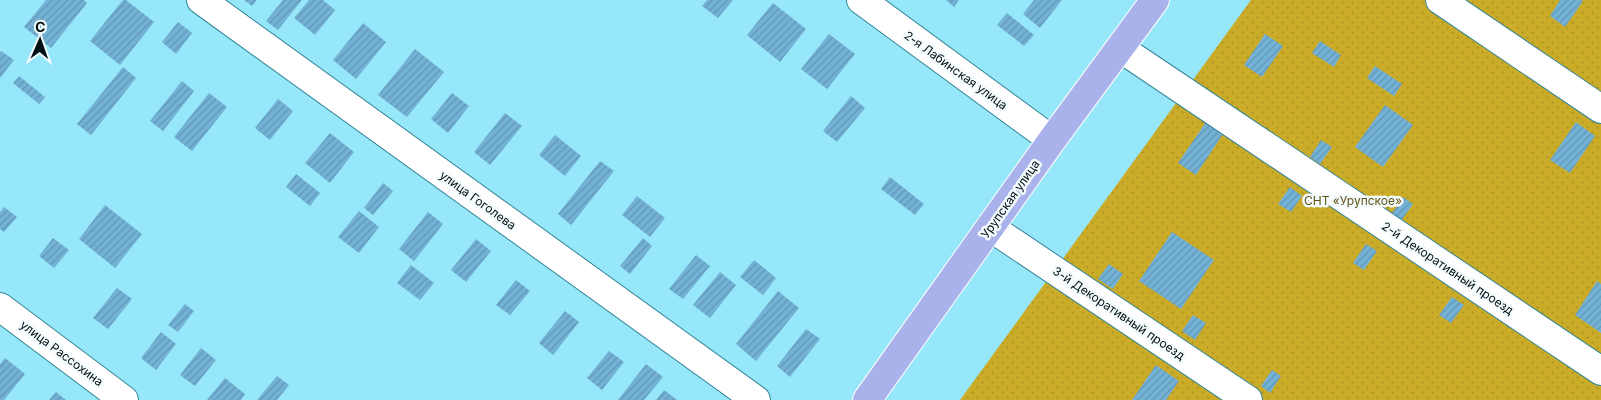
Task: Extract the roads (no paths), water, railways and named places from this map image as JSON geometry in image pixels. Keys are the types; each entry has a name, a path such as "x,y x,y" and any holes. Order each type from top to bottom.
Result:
{"main road":[{"name":"Урупская улица","path":"867,400 1052,140 1155,0"}],"street":[{"name":"улица Гоголева","path":"201,0 756,400"},
{"name":"2-я Лабинская улица","path":"861,0 1052,140"},
{"path":"1440,0 1601,109"},
{"name":"2-й Декоративный проезд","path":"1120,48 1601,371"},
{"name":"3-й Декоративный проезд","path":"990,227 1248,400"},
{"name":"улица Рассохина","path":"0,307 124,400"}],"park label":[{"name":"СНТ «Урупское»","path":"1353,200"}]}
